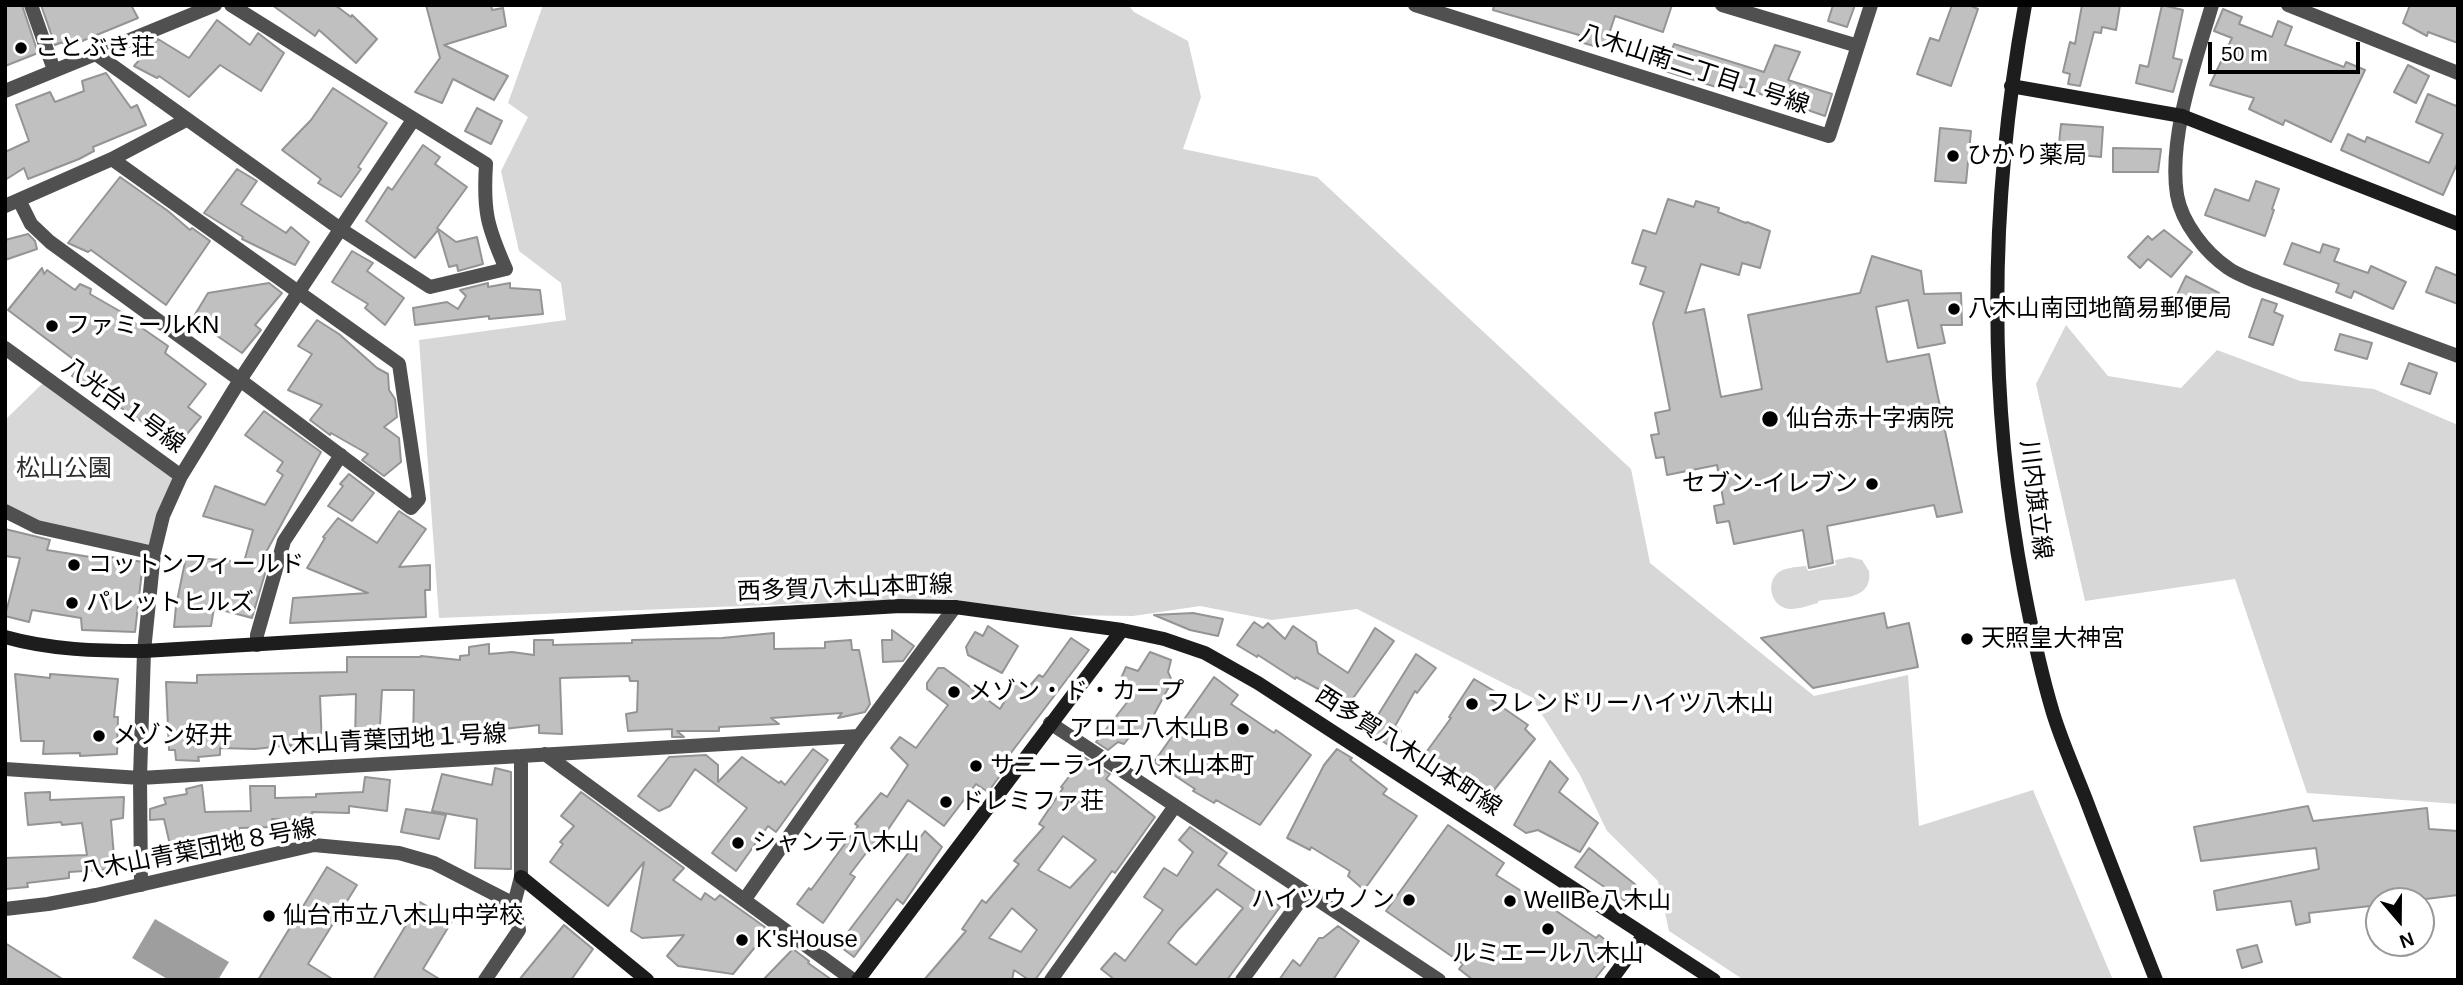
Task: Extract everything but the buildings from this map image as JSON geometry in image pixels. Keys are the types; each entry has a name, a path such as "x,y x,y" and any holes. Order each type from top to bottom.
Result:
{"street":[{"path":"31,5 54,70"},
{"path":"5,91 215,5"},
{"path":"96,54 339,228 430,288 506,269 488,229 484,197 486,164 231,5"},
{"name":"八木山南二丁目１号線","path":"1415,5 1829,136 1871,5"},
{"path":"1722,5 1858,46"},
{"name":"川内旗立線","path":"2025,5 2011,86 1996,260 2000,399 2007,485 2034,640 2053,714 2156,980"},
{"path":"2212,5 2185,97 2176,166 2177,196 2188,224 2205,247 2228,269 2458,356"},
{"path":"2288,5 2458,73"},
{"path":"2011,86 2182,116 2458,224"},
{"path":"112,159 399,365 419,499 411,508 50,242 12,203 112,159 186,120"},
{"path":"141,885 140,778 144,651 153,553 163,516 181,476 240,380 413,120"},
{"name":"八光台１号線","path":"5,348 181,476"},
{"path":"257,645 257,635 284,541 341,455"},
{"path":"5,512 37,527 153,553"},
{"name":"西多賀八木山本町線","path":"5,637 82,651 144,651 900,606 955,607 1122,630 1164,639 1205,653 1258,683 1714,980"},
{"path":"745,899 859,736 955,607"},
{"path":"545,754 856,980 1122,630"},
{"path":"1050,723 1430,977"},
{"name":"八木山青葉団地１号線","path":"5,769 140,778 859,736"},
{"path":"485,980 519,930 514,904 521,877 521,756"},
{"path":"1051,980 1175,806"},
{"name":"八木山青葉団地８号線","path":"5,909 48,904 141,885 314,845 399,853 435,863 514,904"},
{"path":"521,877 647,980"},
{"path":"1242,980 1305,894"},
{"path":"1611,980 1644,935"}],"green space":[{"path":"543,5 1128,5 1134,12 1188,41 1201,97 1183,149 1317,177 1631,469 1650,563 1814,696 1908,675 1919,826 2033,790 2113,980 1744,980 1669,931 1658,881 1607,831 1580,775 1531,697 1357,609 1272,620 1200,606 1133,616 1056,615 942,598 439,618 419,340 566,320 561,283 519,251 501,171 528,117 508,103"},
{"path":"2066,325 2108,376 2181,388 2217,350 2300,381 2374,389 2458,425 2458,804 2307,793 2235,579 2085,601 2036,384"},
{"name":"松山公園","path":"44,382 176,477 151,545 40,523 5,507 5,420"},
{"path":"1850,557 1862,560 1869,571 1869,581 1860,593 1818,601 1794,609 1779,605 1772,595 1772,582 1779,572 1806,566 1808,571 1836,565 1835,560"}],"shaded area":[{"path":"155,919 229,962 218,980 169,980 132,958"}],"place":[{"name":"ことぶき荘","path":"21,48"},
{"name":"ひかり薬局","path":"1953,156"},
{"name":"八木山南団地簡易郵便局","path":"1954,309"},
{"name":"ファミールKN","path":"52,326"},
{"name":"仙台赤十字病院","path":"1770,419"},
{"name":"セブン-イレブン","path":"1872,484"},
{"name":"コットンフィールド","path":"74,565"},
{"name":"パレットヒルズ","path":"72,603"},
{"name":"天照皇大神宮","path":"1967,639"},
{"name":"メゾン・ド・カープ","path":"954,692"},
{"name":"フレンドリーハイツ八木山","path":"1472,704"},
{"name":"アロエ八木山B","path":"1243,729"},
{"name":"メゾン好井","path":"99,736"},
{"name":"サニーライフ八木山本町","path":"976,766"},
{"name":"ドレミファ荘","path":"946,802"},
{"name":"シャンテ八木山","path":"738,843"},
{"name":"ハイツウノン","path":"1409,900"},
{"name":"WellBe八木山","path":"1510,901"},
{"name":"仙台市立八木山中学校","path":"269,916"},
{"name":"ルミエール八木山","path":"1548,929"},
{"name":"K'sHouse","path":"742,940"}]}
